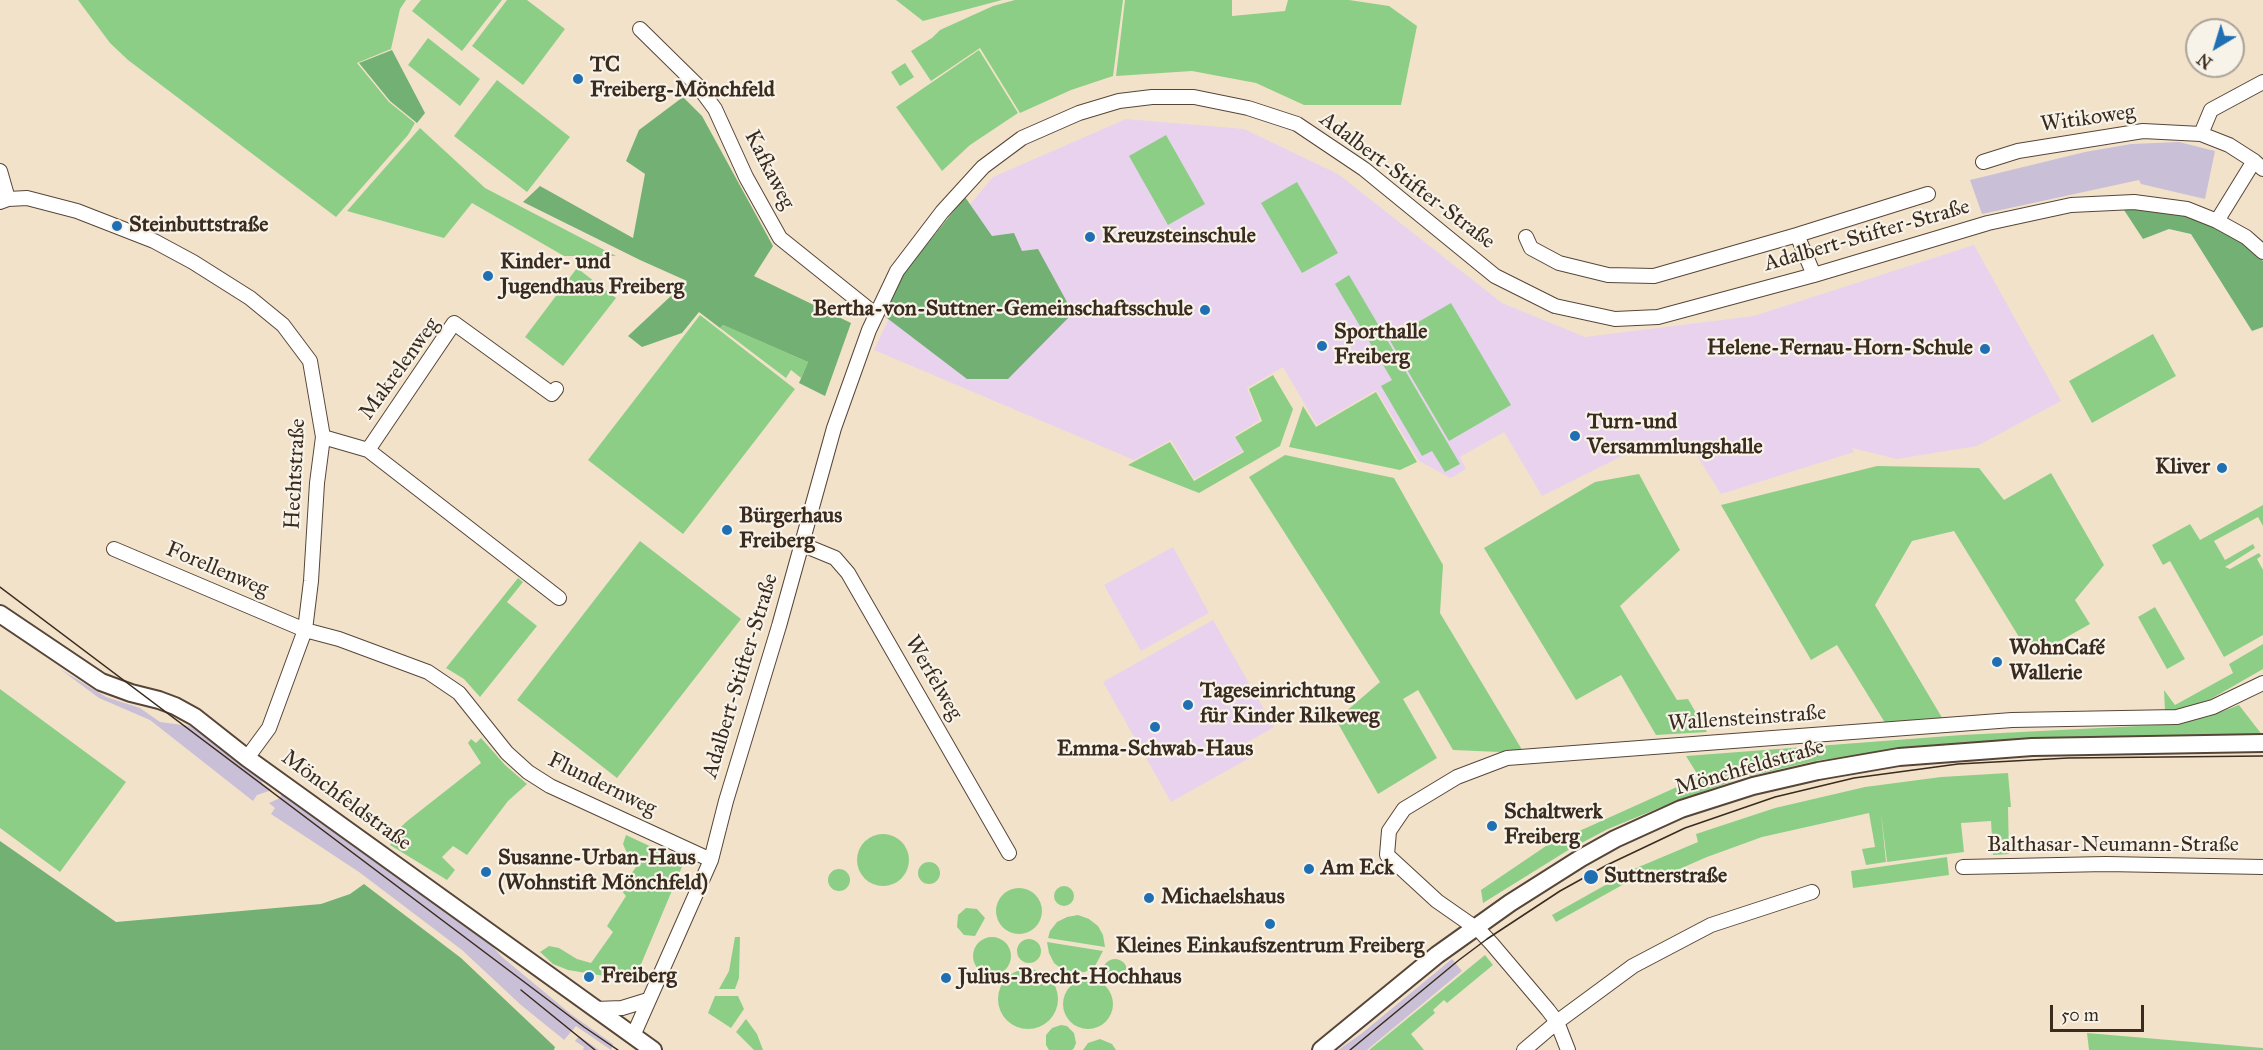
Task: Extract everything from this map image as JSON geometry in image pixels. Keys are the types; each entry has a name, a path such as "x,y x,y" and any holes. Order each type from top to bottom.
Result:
{"main road":[{"name":"Mönchfeldstraße","path":"0,614 101,682 175,706 195,717 247,758 653,1050"},
{"name":"Mönchfeldstraße","path":"1321,1050 1474,928 1581,858 1646,824 1681,809 1753,786 1818,771 1899,757 2032,747 2263,743"}],"street":[{"name":"Kafkaweg","path":"640,29 698,86 715,109 746,177 780,238 876,315"},
{"path":"2201,134 2211,110 2263,82"},
{"name":"Adalbert-Stifter-Straße","path":"633,1036 711,860 834,428 869,330 897,271 942,212 983,167 1022,138 1079,113 1119,101 1152,97 1194,97 1248,108 1297,124 1364,169 1495,276 1554,306 1615,319 1658,317 1814,275 1988,223 2071,205 2134,202 2187,209 2217,221 2246,237 2263,252"},
{"name":"Witikoweg","path":"1983,162 2018,151 2143,131 2201,134 2229,145 2259,165 2217,221"},
{"path":"0,171 4,200"},
{"path":"1526,237 1531,248 1558,263 1608,275 1654,276 1928,194"},
{"name":"Hechtstraße","path":"4,200 27,198 77,211 138,234 193,262 250,298 283,325 310,361 323,437 317,483 311,581 304,630 269,728 247,758"},
{"path":"1797,235 1814,275"},
{"name":"Makrelenweg","path":"368,450 454,322 552,394 556,389"},
{"name":"Makrelenweg","path":"323,437 368,450 559,598"},
{"name":"Werfelweg","path":"801,544 835,558 848,573 1009,853"},
{"name":"Forellenweg","path":"114,549 304,630"},
{"name":"Flundernweg","path":"304,630 349,642 428,672 459,693 507,753 528,772 550,786 711,860"},
{"name":"Wallensteinstraße","path":"1474,928 1437,901 1387,855 1389,831 1404,809 1457,777 1507,758 2012,720 2177,717 2213,707 2263,683"},
{"name":"Balthasar-Neumann-Straße","path":"1963,867 2106,864 2263,867"},
{"path":"1524,1050 1557,1022 1633,966 1711,925 1812,892"},
{"path":"1474,928 1496,948 1557,1022 1568,1050"},
{"path":"596,1009 622,1008 648,1000"}],"shaded area":[{"name":"Bertha-von-Suttner-Gemeinschaftsschule","path":"1126,119 1244,129 1338,174 1502,303 1585,337 1754,316 1974,245 2061,401 1977,446 1897,459 1852,448 1854,452 1721,494 1691,446 1636,449 1542,496 1504,432 1460,457 1466,469 1451,478 1419,461 1376,390 1317,425 1283,367 1247,388 1260,420 1234,436 1243,451 1194,479 1171,440 1134,460 874,350 908,278 993,177"},
{"path":"2179,142 2215,151 2205,199 2141,184 2139,180 1982,214 1970,180 2085,152 2131,144"},
{"path":"1173,547 1209,613 1141,651 1104,585"},
{"name":"Tageseinrichtung für Kinder Rilkeweg","path":"1213,620 1274,727 1246,743 1253,756 1171,802 1103,682"},
{"path":"60,669 106,697 140,708 160,722 190,726 264,779 262,783 272,790 257,795 253,801 150,720 99,698"},
{"path":"283,793 487,940 502,957 572,1015 613,1044 611,1050 576,1026 564,1040 521,1005 462,950 359,872 271,814 275,808 269,803 278,799"},
{"path":"1452,959 1462,971 1367,1050 1338,1050 1361,1034"},
{"path":"579,1036 599,1050 583,1050 584,1047 575,1041"}],"green space":[{"path":"78,0 406,0 400,9 391,49 357,63 389,102 415,123 408,135 336,217 128,60 110,43"},
{"path":"421,0 502,0 462,51 412,11"},
{"path":"507,0 527,0 565,29 523,85 472,46"},
{"path":"896,0 1002,0 923,21"},
{"path":"1015,0 1123,0 1113,76 1071,90 1020,113 980,48 931,81 911,51 940,30 993,6"},
{"path":"1125,0 1232,0 1232,16 1285,11 1288,0 1349,0 1389,6 1417,26 1401,105 1304,105 1256,83 1192,71 1116,76"},
{"path":"428,38 480,79 460,106 408,65"},
{"path":"392,50 425,113 417,123 390,101 359,63"},
{"path":"979,50 1018,113 970,145 942,171 896,107"},
{"path":"905,63 914,77 900,86 891,72"},
{"path":"497,80 570,137 527,192 454,136"},
{"path":"683,97 702,116 773,246 754,276 851,323 825,396 799,383 808,362 723,325 720,328 699,312 682,333 642,347 628,336 687,281 523,202 540,186 633,238 645,174 626,161 639,130"},
{"path":"420,128 485,188 616,256 564,256 472,203 444,238 347,211"},
{"path":"1166,135 1205,204 1168,225 1129,156"},
{"path":"1297,182 1338,253 1302,273 1261,203"},
{"path":"965,197 992,236 1014,233 1022,251 1038,249 1073,313 1008,379 967,379 883,315 903,274"},
{"path":"2122,207 2191,217 2240,241 2263,261 2263,327 2252,331 2191,234 2169,229 2143,239"},
{"path":"577,268 616,298 563,366 525,337"},
{"path":"1349,275 1460,464 1445,472 1432,451 1422,456 1381,386 1392,380 1335,284"},
{"path":"1451,303 1511,405 1449,441 1389,339"},
{"path":"700,315 795,389 683,534 588,460"},
{"path":"723,325 808,362 801,378 791,370 786,378 720,328"},
{"path":"2153,334 2176,376 2092,423 2069,381"},
{"path":"1273,375 1293,409 1280,446 1199,493 1128,465 1170,442 1194,481 1244,452 1235,437 1262,421 1249,389"},
{"path":"1376,392 1417,462 1400,470 1289,447 1303,406 1316,427"},
{"path":"1285,455 1394,478 1443,565 1440,613 1524,753 1453,750 1418,690 1403,699 1437,758 1378,794 1336,720 1380,682 1249,477"},
{"path":"1877,466 1979,468 2004,500 2051,473 2104,565 2075,600 2090,624 2049,647 2027,650 1954,531 1912,541 1875,605 1944,721 1887,726 1837,645 1811,660 1721,505"},
{"path":"1639,474 1680,550 1620,606 1677,700 1688,699 1707,732 1656,735 1621,675 1576,700 1484,548 1595,482"},
{"path":"2263,505 2263,526 2258,517 2214,541 2225,560 2253,544 2255,548 2225,567 2230,569 2259,553 2261,556 2257,559 2263,570 2263,635 2224,657 2170,561 2163,565 2152,545 2190,524 2200,540"},
{"path":"640,541 741,619 617,778 517,700"},
{"path":"518,578 523,582 507,602 537,626 480,697 464,679 446,668"},
{"path":"2155,607 2185,659 2167,669 2138,617"},
{"path":"2263,644 2263,669 2209,700 2175,711 2165,711 2164,690 2175,705 2233,673 2229,664"},
{"path":"0,689 126,782 60,872 0,828"},
{"path":"2239,705 2263,736 2097,738 1899,749 1815,761 1745,777 1676,801 1608,829 1570,849 1483,903 1481,890 1546,846 1699,777 1686,756 1962,735 2178,724 2210,716"},
{"path":"481,738 505,765 527,784 508,801 467,855 453,846 442,857 455,870 447,880 390,845 398,830 406,822 481,763 468,743 471,739 476,743"},
{"path":"2008,773 2011,807 2008,807 2009,854 1993,855 1991,821 1961,823 1964,852 1887,862 1881,813 1886,862 1866,865 1862,849 1875,847 1869,813 1762,837 1661,877 1656,869 1633,879 1556,922 1552,915 1634,869 1698,842 1696,834 1775,808 1865,787 1941,777"},
{"path":"878,834 888,834 902,841 909,860 902,879 888,886 878,886 868,882 861,875 857,865 857,855 861,845 868,838"},
{"path":"626,835 684,862 639,969 617,978 568,970 553,964 540,952 549,946 559,948 577,959 591,963 613,932 607,926 626,896 620,889 639,863 626,851 623,844"},
{"path":"0,841 116,922 321,904 350,894 364,884 461,958 555,1047 554,1050 0,1050"},
{"path":"1947,857 1949,875 1853,888 1851,871"},
{"path":"929,862 937,865 940,873 937,881 929,884 921,881 918,873 921,865"},
{"path":"839,869 847,872 850,880 847,888 839,891 831,888 828,880 831,872"},
{"path":"1064,886 1071,889 1074,896 1071,903 1064,906 1057,903 1054,896 1057,889"},
{"path":"1019,888 1035,895 1042,911 1035,927 1019,934 1003,927 996,911 1003,895"},
{"path":"966,908 977,909 985,918 975,936 964,935 957,927 958,915"},
{"path":"1078,915 1098,926 1103,935 1105,947 1048,938 1057,922"},
{"path":"735,937 740,937 739,978 735,989 719,989 729,971"},
{"path":"992,937 1005,943 1011,956 1005,969 992,975 979,969 973,956 979,943"},
{"path":"1029,939 1034,940 1040,946 1040,956 1034,962 1029,963 1024,962 1018,956 1017,951 1018,946 1024,940"},
{"path":"1047,942 1103,951 1095,966 1085,972 1074,973 1063,970 1054,963"},
{"path":"1485,955 1493,965 1447,1003 1444,1000 1433,1010 1435,1013 1411,1034 1424,1050 1369,1050"},
{"path":"1115,959 1123,963 1127,971 1123,979 1115,983 1107,979 1103,971 1107,963"},
{"path":"1028,969 1045,974 1053,982 1058,999 1053,1016 1045,1024 1028,1029 1011,1024 1003,1016 998,999 1003,982 1011,974"},
{"path":"1088,979 1106,986 1113,1004 1106,1022 1088,1029 1070,1022 1063,1004 1070,986"},
{"path":"715,996 738,996 744,1009 731,1028 708,1013"},
{"path":"746,1019 757,1034 763,1050 754,1050 736,1032"},
{"path":"1067,1026 1074,1033 1076,1043 1074,1048 1072,1050 1049,1050 1046,1045 1046,1035 1052,1028"},
{"path":"2087,1033 2263,1048 2263,1050 2089,1050"},
{"path":"1100,1039 1112,1044 1116,1050 1083,1050 1088,1043"}],"tram line":[{"path":"0,587 584,1027 618,1050"},
{"path":"1350,1050 1459,960 1560,891 1607,865 1685,828 1775,797 1854,778 1958,764 2068,758 2263,756"},
{"path":"521,990 595,1050"}],"place":[{"name":"TC Freiberg-Mönchfeld","path":"578,79"},
{"name":"Steinbuttstraße","path":"117,226"},
{"name":"Kreuzsteinschule","path":"1090,237"},
{"name":"Kinder- und Jugendhaus Freiberg","path":"488,276"},
{"name":"Bertha-von-Suttner-Gemeinschaftsschule","path":"1205,310"},
{"name":"Sporthalle Freiberg","path":"1322,346"},
{"name":"Helene-Fernau-Horn-Schule","path":"1985,349"},
{"name":"Turn-und Versammlungshalle","path":"1575,436"},
{"name":"Kliver","path":"2222,468"},
{"name":"Bürgerhaus Freiberg","path":"727,530"},
{"name":"WohnCafé Wallerie","path":"1997,662"},
{"name":"Tageseinrichtung für Kinder Rilkeweg","path":"1188,705"},
{"name":"Emma-Schwab-Haus","path":"1155,727"},
{"name":"Schaltwerk Freiberg","path":"1492,826"},
{"name":"Am Eck","path":"1309,869"},
{"name":"Susanne-Urban-Haus (Wohnstift Mönchfeld)","path":"486,872"},
{"name":"Suttnerstraße","path":"1591,877"},
{"name":"Michaelshaus","path":"1149,898"},
{"name":"Kleines Einkaufszentrum Freiberg","path":"1270,924"},
{"name":"Freiberg","path":"589,977"},
{"name":"Julius-Brecht-Hochhaus","path":"946,978"}]}
